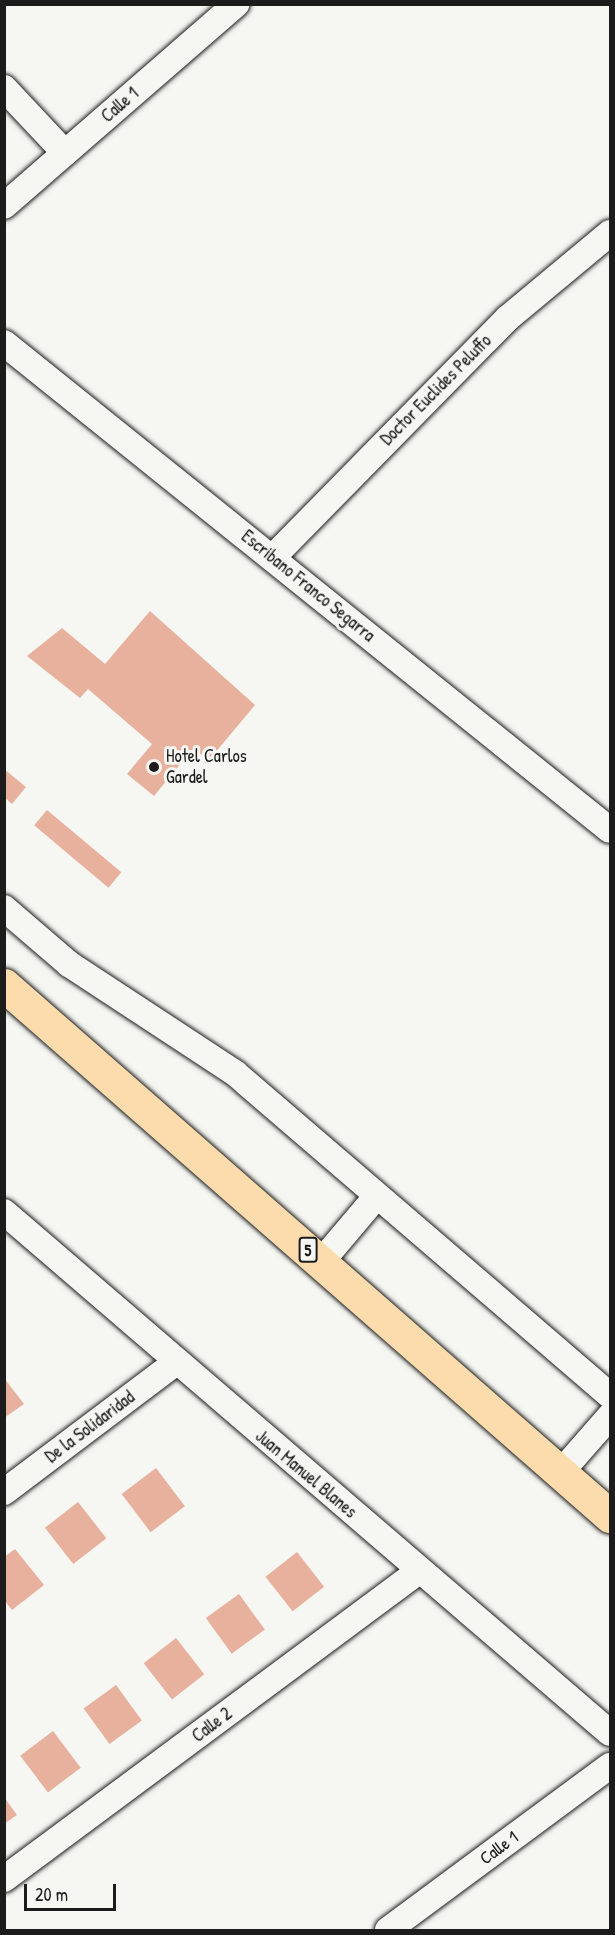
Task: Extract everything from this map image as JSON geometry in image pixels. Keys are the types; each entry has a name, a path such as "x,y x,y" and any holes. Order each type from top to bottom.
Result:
{"highway":[{"name":"5","path":"4,985 610,1516"}],"street":[{"name":"Calle 1","path":"4,206 236,4"},
{"path":"4,88 65,153"},
{"name":"Doctor Euclides Peluffo","path":"272,558 508,318 610,236"},
{"name":"Escribano Franco Segarra","path":"4,343 610,830"},
{"path":"4,908 69,964 235,1073 375,1198 610,1395"},
{"path":"321,1262 375,1198"},
{"name":"Juan Manuel Blanes","path":"4,1212 175,1363 610,1733"},
{"name":"De la Solidaridad","path":"4,1491 175,1363"},
{"path":"561,1472 610,1416"},
{"name":"Calle 2","path":"4,1879 419,1571"},
{"name":"Calle 1","path":"388,1930 610,1766"}],"building":[{"path":"150,611 255,705 209,760 199,753 191,761 186,757 154,796 127,774 152,744 88,689 80,698 27,656 62,628 105,664"},
{"path":"4,769 26,787 12,804 4,797"},
{"path":"47,810 121,872 108,888 34,825"},
{"path":"4,1378 24,1404 4,1418"},
{"path":"156,1468 185,1506 151,1532 122,1494"},
{"path":"78,1502 106,1538 73,1564 45,1528"},
{"path":"15,1549 44,1585 12,1610 4,1600 4,1557"},
{"path":"297,1552 324,1587 293,1611 265,1577"},
{"path":"239,1594 265,1630 232,1654 206,1618"},
{"path":"176,1638 204,1674 172,1699 144,1663"},
{"path":"116,1685 142,1721 110,1744 84,1709"},
{"path":"53,1731 81,1768 48,1792 20,1756"},
{"path":"4,1797 17,1815 4,1824"}],"place":[{"name":"Hotel Carlos Gardel","path":"154,767"}]}
